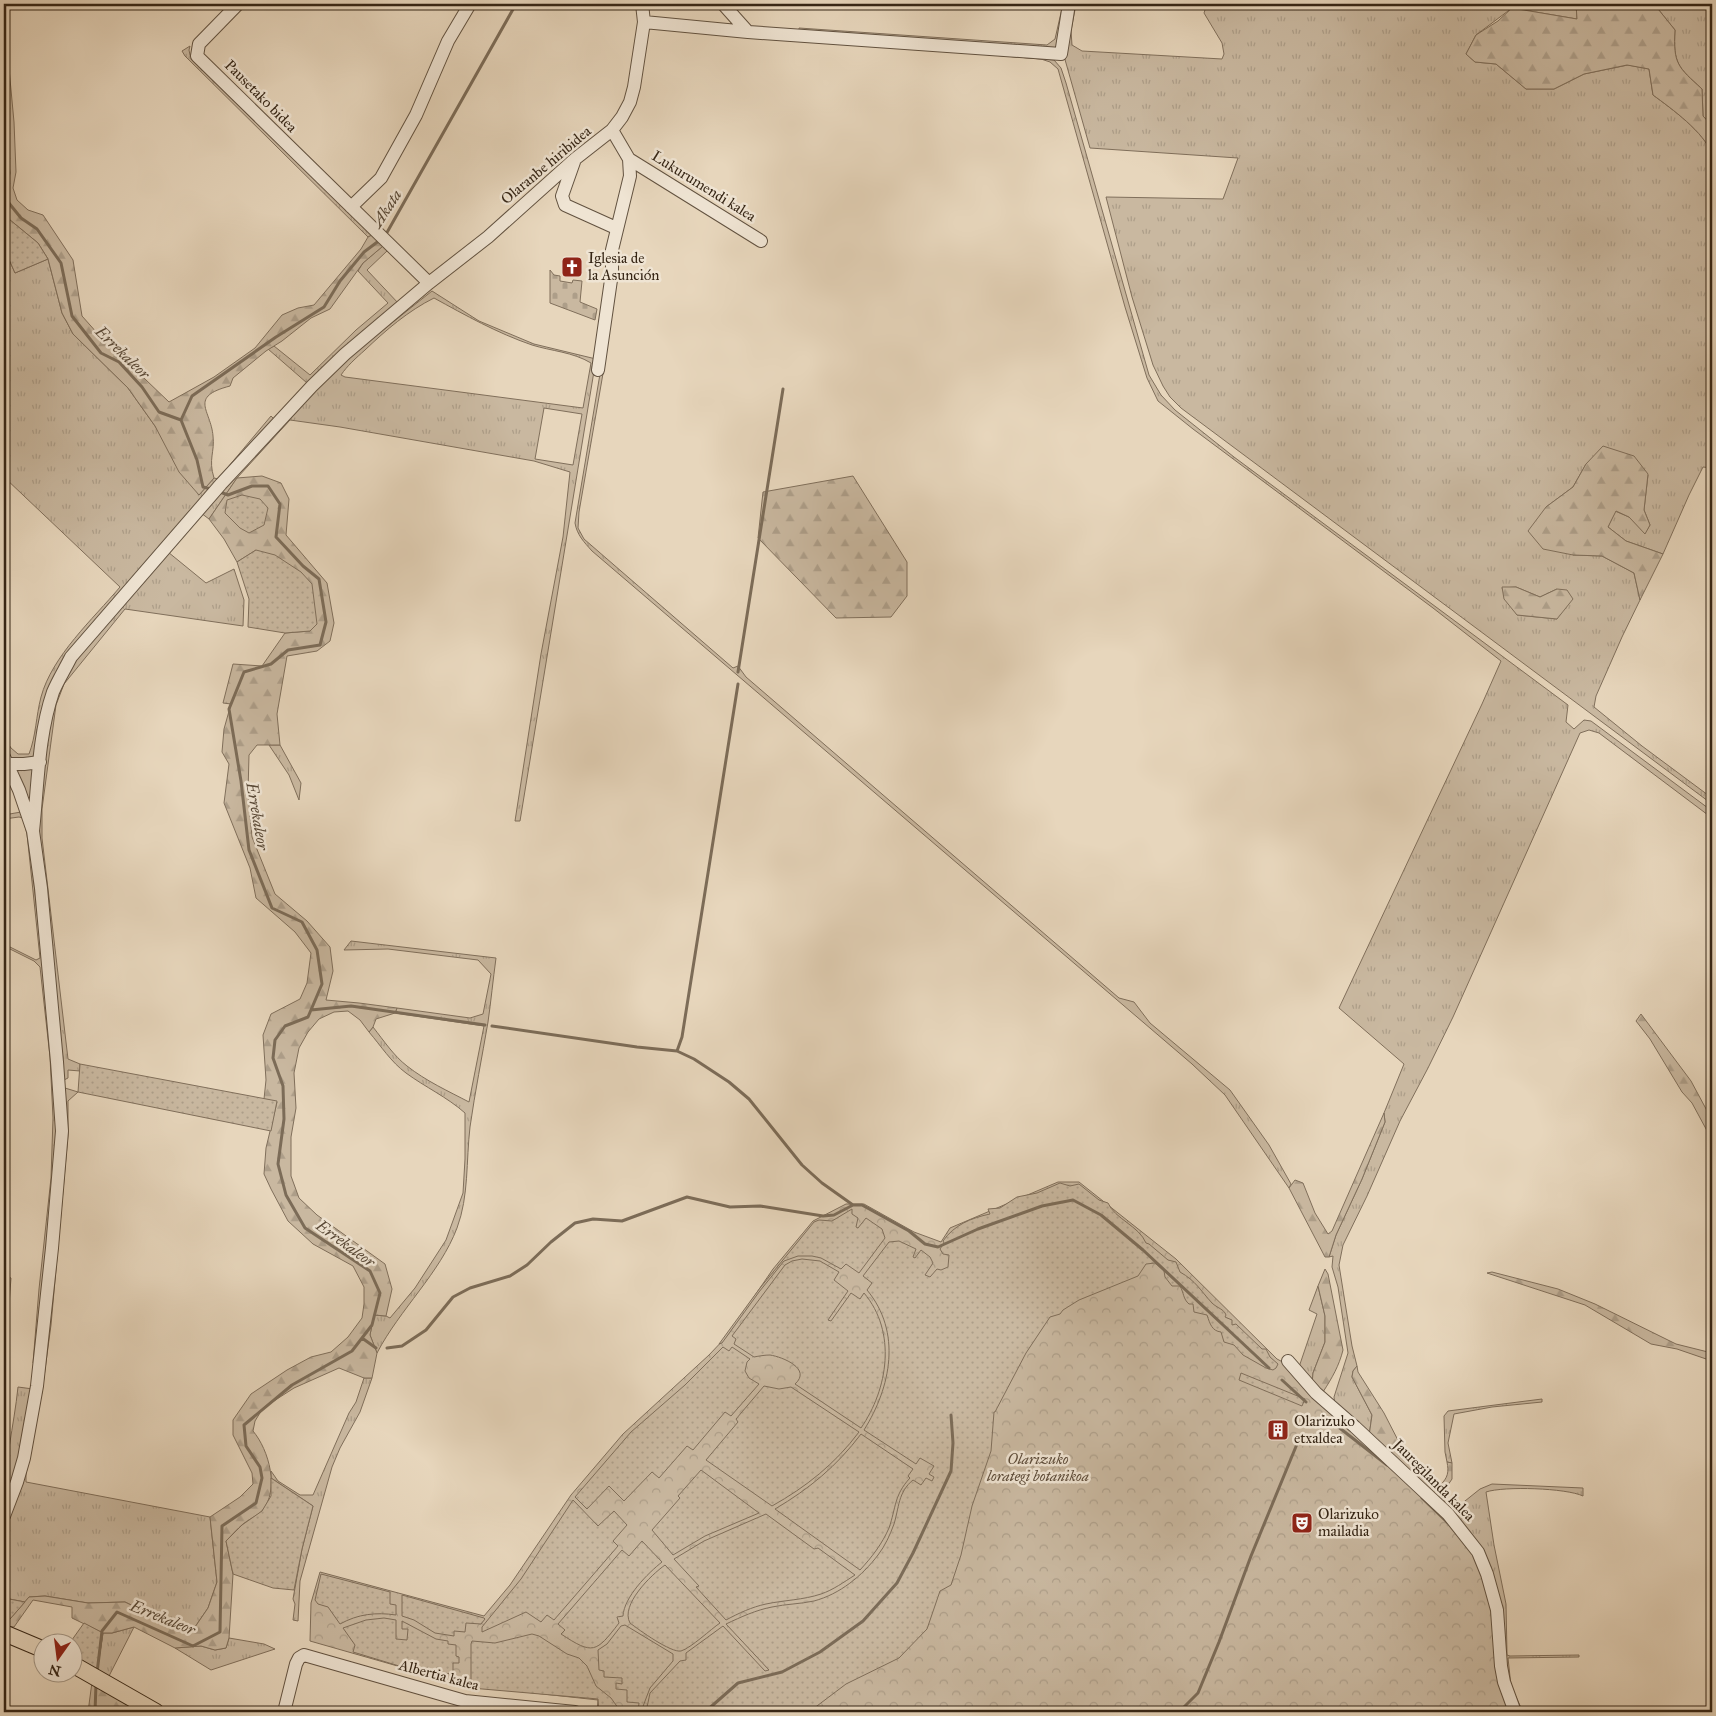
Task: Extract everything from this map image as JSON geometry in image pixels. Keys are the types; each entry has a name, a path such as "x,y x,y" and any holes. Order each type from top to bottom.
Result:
{"main road":[{"path":"4,1633 32,1645"},
{"path":"82,1669 156,1712"}],"street":[{"name":"Pausetako bidea","path":"238,4 199,44 197,56 350,208 429,283"},
{"path":"350,208 381,178 416,115 448,40 470,4"},
{"name":"Olaranbe hiribidea","path":"33,831 40,762 48,711 54,690 66,665 201,507 312,386 345,354 429,283 488,237 575,159 612,130 630,102 634,87 644,22 642,4"},
{"path":"723,4 748,32"},
{"path":"644,22 748,32 1061,54 1069,4"},
{"path":"598,370 612,273 612,250 630,176 629,159 612,130"},
{"path":"575,159 562,196 565,205 616,228"},
{"name":"Lukurumendi kalea","path":"629,159 761,241"},
{"path":"6,761 24,764 40,762"},
{"path":"4,1516 24,1458 37,1386 62,1131 62,1111 46,944 33,831 23,799 6,761"},
{"name":"Jauregilanda kalea","path":"1288,1361 1316,1393 1362,1433 1448,1514 1478,1552 1487,1574 1497,1610 1501,1666 1504,1682 1515,1712"},
{"name":"Albertia kalea","path":"284,1712 298,1658 304,1655 309,1655 465,1707 575,1712"}],"green space":[{"path":"1063,4 1058,46 1054,49 799,32 799,28 1047,45 1055,39"},
{"path":"1073,4 1076,4 1071,31 1072,45 1082,51 1222,59 1224,54 1222,43 1204,13 1207,4 1576,4 1577,19 1512,8 1476,35 1466,54 1475,62 1496,64 1526,89 1554,89 1584,74 1628,65 1649,69 1653,95 1695,129 1712,154 1712,468 1703,467 1663,554 1626,541 1608,527 1615,511 1629,517 1645,533 1650,525 1644,510 1648,475 1586,464 1573,487 1546,507 1573,555 1602,556 1634,573 1640,600 1596,696 1594,707 1642,746 1712,798 1712,804 1181,408 1170,397 1153,365 1132,297 1106,197 1223,199 1238,158 1090,148 1064,56","holes":["1516,587 1540,597 1557,589 1557,619 1517,615 1502,588"]},
{"path":"1576,4 1654,4 1675,30 1676,58 1682,70 1702,89 1703,116 1712,126 1712,154 1695,129 1653,95 1649,69 1627,65 1584,74 1554,89 1526,89 1496,64 1475,62 1466,54 1476,35 1498,21 1512,8 1577,19"},
{"path":"1654,4 1712,4 1712,126 1703,116 1702,89 1682,70 1676,58 1675,30"},
{"path":"4,15 14,122 16,172 13,188 17,200 28,210 43,215 73,260 82,316 98,334 169,402 214,377 255,348 282,315 298,308 314,305 361,249 368,237 372,235 383,246 363,263 330,309 311,318 266,351 233,378 230,386 209,395 205,405 213,436 212,471 214,478 199,495 179,472 155,426 128,388 73,334 62,313 48,259 38,243 4,215"},
{"path":"871,45 1054,60 1061,68 1066,83 1149,375 1161,395 1175,410 1234,457 1568,705 1566,722 1574,729 1584,720 1591,721 1712,811 1712,818 1599,733 1589,730 1580,733 1453,1017 1400,1121 1343,1245 1339,1265 1357,1366 1353,1371 1352,1377 1372,1415 1369,1436 1335,1405 1334,1397 1348,1353 1338,1287 1332,1267 1333,1256 1329,1257 1336,1235 1362,1179 1385,1122 1384,1113 1404,1064 1339,1008 1501,661 1158,401 1147,378 1125,307 1058,69 1050,62 1041,59"},
{"path":"190,46 190,55 372,235 368,237 185,56 182,51"},
{"path":"4,215 38,243 48,259 15,273 4,248"},
{"path":"383,246 387,251 367,270 399,304 307,383 268,349 274,346 310,375 356,330 388,303 358,271 363,263"},
{"path":"4,248 15,273 48,259 62,313 73,334 128,388 199,495 214,478 218,479 271,416 274,419 73,649 37,756 29,760 10,759 4,747 4,737 11,748 18,754 29,754 41,697 54,667 75,639 120,587 4,477"},
{"path":"550,270 554,275 560,276 560,281 572,283 573,280 582,281 580,302 597,309 595,320 550,303"},
{"path":"432,291 479,321 534,344 596,359 520,821 515,821 541,654 563,537 570,472 534,461 290,420 237,478 209,519 201,513 330,372","holes":["434,298 506,335 532,345 577,356 591,363 583,408 341,375 355,359 389,328","544,408 582,414 573,465 535,459"]},
{"path":"602,362 605,362 579,512 578,528 584,539 733,668 738,666 746,677 1119,998 1134,1002 1150,1023 1230,1090 1269,1145 1291,1184 1289,1188 1225,1095 1192,1064 586,545 579,535 575,523"},
{"path":"1603,446 1634,456 1648,474 1644,510 1650,525 1645,534 1629,517 1616,511 1608,527 1626,541 1663,554 1640,600 1634,573 1602,556 1573,555 1543,549 1528,531 1546,507 1573,487 1586,464"},
{"path":"262,476 281,483 289,499 286,535 327,583 334,623 330,641 317,651 287,656 277,714 280,745 257,745 249,755 248,793 252,837 275,894 307,921 330,947 333,971 326,1000 397,1008 395,1013 376,1019 369,1032 360,1020 348,1011 334,1012 319,1019 308,1032 299,1048 294,1073 296,1108 291,1137 291,1176 299,1198 317,1215 385,1264 392,1289 386,1316 374,1315 370,1335 377,1353 372,1378 364,1378 339,1368 294,1388 263,1408 255,1421 253,1431 259,1439 268,1459 271,1481 270,1492 262,1511 243,1524 226,1541 233,1574 229,1638 226,1648 215,1650 201,1646 175,1648 134,1627 112,1633 103,1633 72,1618 72,1607 33,1600 14,1627 4,1626 4,1616 10,1619 29,1597 45,1596 88,1603 125,1602 178,1628 195,1627 208,1608 217,1582 210,1517 240,1497 253,1484 252,1473 233,1435 233,1420 251,1394 287,1370 311,1357 331,1352 348,1337 362,1318 364,1287 353,1266 313,1244 288,1221 264,1174 266,1148 277,1102 264,1099 266,1080 263,1035 271,1014 300,999 307,983 311,953 295,932 256,898 250,868 224,803 229,764 222,752 224,729 231,704 223,703 233,664 262,666 285,633 310,631 256,550 237,562 224,539 209,519 237,478"},
{"path":"853,476 907,562 907,596 891,617 836,618 758,538 763,492"},
{"path":"242,495 260,499 268,508 264,525 249,533 240,528 225,513 227,500"},
{"path":"256,550 275,555 301,572 312,584 317,624 310,631 285,633 248,627 249,599 237,562"},
{"path":"168,552 206,583 234,569 244,600 243,626 125,609 64,684 56,705 42,809 42,838 68,1059 80,1064 80,1071 68,1070 68,1078 64,1080 38,831 47,736 60,686 84,648"},
{"path":"1502,587 1516,587 1540,597 1557,589 1567,590 1573,599 1557,619 1517,615 1504,599"},
{"path":"269,745 280,745 301,783 299,800 289,775"},
{"path":"35,769 30,798 28,798 16,771"},
{"path":"21,812 28,825 58,1115 36,1364 33,1363 51,1178 53,1118 50,1057 40,967 34,961 4,946 4,944 36,960 40,958 27,834 23,818 4,819 4,815"},
{"path":"351,941 496,958 488,1022 470,1127 464,1204 461,1216 450,1244 441,1260 397,1321 377,1353 370,1335 374,1315 390,1318 415,1288 446,1240 463,1193 465,1113 401,1069 369,1032 373,1027 393,1053 407,1066 429,1081 469,1102 484,1026 395,1013 397,1008 470,1018 483,1014 491,974 478,960 388,949 344,950"},
{"path":"1641,1014 1691,1081 1712,1120 1712,1140 1692,1103 1682,1092 1650,1039 1636,1021"},
{"path":"80,1064 277,1101 271,1131 78,1092"},
{"path":"65,1088 78,1092 68,1101 68,1135 51,1325 42,1392 26,1482 210,1517 217,1582 208,1608 195,1627 178,1628 125,1602 88,1603 45,1596 29,1597 25,1602 4,1598 4,1523 23,1470"},
{"path":"1384,1113 1385,1122 1362,1179 1336,1235 1329,1257 1325,1257 1289,1188 1295,1180 1303,1183 1315,1213 1328,1234 1332,1231"},
{"name":"Olarizuko lorategi botanikoa","path":"1058,1182 1079,1182 1176,1259 1277,1359 1298,1370 1483,1556 1504,1673 1517,1712 597,1712 598,1700 457,1683 310,1641 311,1603 320,1572 484,1616 510,1585 571,1495 623,1434 727,1336 773,1269 813,1221 846,1204 864,1204 914,1232 941,1242 950,1228"},
{"path":"1060,1183 1070,1186 1079,1184 1099,1200 1108,1203 1116,1214 1143,1237 1146,1243 1168,1260 1176,1262 1180,1272 1194,1282 1212,1303 1224,1311 1225,1317 1232,1320 1232,1325 1236,1324 1262,1349 1266,1349 1270,1357 1278,1364 1276,1368 1273,1370 1266,1368 1243,1355 1234,1345 1224,1342 1221,1332 1213,1329 1207,1315 1194,1312 1193,1304 1187,1302 1180,1286 1172,1286 1165,1277 1164,1271 1155,1263 1146,1264 1138,1276 1079,1300 1060,1314 1050,1317 1026,1353 994,1412 991,1451 972,1506 961,1555 951,1585 940,1591 927,1629 899,1658 846,1684 809,1712 646,1712 650,1693 680,1661 686,1660 686,1653 723,1626 765,1671 769,1670 726,1624 766,1608 824,1598 850,1583 865,1570 883,1548 894,1524 900,1500 908,1485 913,1480 921,1485 926,1478 932,1481 934,1477 929,1474 934,1466 920,1458 916,1464 864,1430 881,1396 889,1360 889,1341 878,1306 867,1290 872,1283 863,1276 889,1242 899,1241 916,1249 913,1257 915,1258 921,1250 930,1257 933,1263 925,1275 930,1277 937,1269 941,1270 948,1267 949,1255 943,1254 940,1249 947,1235 958,1226 990,1214 988,1209 1000,1208 1017,1197 1037,1193"},
{"path":"852,1209 852,1214 858,1218 856,1227 858,1228 866,1218 882,1229 885,1238 859,1273 846,1264 841,1269 821,1258 812,1256 798,1256 784,1261 722,1343 719,1344 760,1288 814,1222 819,1220 832,1221"},
{"path":"802,1259 820,1261 839,1272 834,1280 848,1291 828,1320 831,1321 851,1293 860,1299 864,1293 874,1308 881,1325 885,1343 883,1378 878,1396 861,1428 795,1384 799,1379 800,1373 788,1361 770,1355 754,1357 734,1344 736,1339 732,1336 785,1265"},
{"path":"1325,1269 1328,1274 1343,1350 1335,1372 1323,1392 1312,1384 1313,1373 1325,1342 1325,1316 1318,1286"},
{"path":"1492,1272 1558,1289 1595,1304 1676,1344 1712,1353 1712,1361 1677,1349 1651,1344 1585,1305 1487,1273"},
{"path":"4,1275 11,1278 4,1371"},
{"path":"1318,1286 1325,1316 1325,1342 1313,1373 1312,1384 1298,1370 1317,1314 1309,1310"},
{"path":"723,1347 729,1351 732,1347 750,1359 747,1362 745,1371 749,1378 759,1384 731,1416 725,1412 693,1450 687,1446 659,1478 652,1472 624,1501 609,1486 587,1509 575,1497 631,1432 685,1385"},
{"path":"1357,1366 1358,1372 1384,1413 1403,1450 1430,1483 1440,1485 1447,1475 1447,1462 1452,1463 1452,1479 1437,1501 1369,1436 1372,1415 1352,1377 1353,1371"},
{"path":"1241,1373 1305,1399 1302,1406 1239,1380"},
{"path":"364,1378 372,1378 360,1412 332,1467 300,1581 298,1621 293,1620 295,1604 293,1599 302,1549 313,1506 271,1478 271,1471 278,1481 300,1495 313,1495 349,1413 356,1402"},
{"path":"764,1386 779,1389 791,1387 859,1432 850,1444 819,1474 797,1491 772,1506 706,1460 738,1422 736,1419"},
{"path":"18,1387 33,1389 18,1465 4,1503 4,1488"},
{"path":"1542,1399 1542,1402 1492,1407 1454,1414 1448,1443 1452,1463 1447,1462 1444,1416 1448,1411"},
{"path":"861,1434 913,1469 908,1476 910,1478 898,1496 886,1534 860,1570 775,1509 822,1476 852,1446"},
{"path":"701,1470 759,1513 705,1536 673,1555 652,1530"},
{"path":"271,1478 313,1506 294,1590 273,1588 233,1574 226,1541 242,1525 262,1511 271,1496"},
{"path":"1492,1484 1583,1488 1583,1496 1563,1491 1535,1489 1506,1489 1486,1492 1506,1604 1507,1655 1579,1655 1579,1657 1508,1658 1511,1686 1523,1712 1517,1712 1437,1501 1441,1496 1449,1508 1455,1509 1480,1489"},
{"path":"573,1500 598,1526 614,1511 627,1525 613,1541 618,1546 554,1620 547,1615 541,1622 526,1612 482,1632 482,1627 521,1579"},
{"path":"766,1514 814,1549 818,1548 855,1575 821,1594 761,1605 726,1620 696,1587 699,1586 674,1559 704,1541"},
{"path":"642,1541 662,1562 650,1572 632,1593 624,1609 623,1616 617,1617 619,1623 605,1640 593,1648 587,1648 561,1634 565,1630 558,1624 622,1550 629,1556"},
{"path":"665,1565 720,1623 681,1651 676,1651 663,1645 647,1635 630,1623 628,1616 629,1608 638,1591"},
{"path":"321,1574 390,1592 390,1604 396,1605 396,1615 367,1615 340,1624 328,1607 318,1604 315,1600"},
{"path":"402,1595 485,1619 481,1624 466,1623 465,1632 454,1631 454,1636 435,1633 414,1620 402,1616"},
{"path":"4,1598 25,1602 10,1619 4,1616"},
{"path":"384,1618 396,1620 396,1639 407,1640 408,1629 402,1629 402,1621 436,1639 448,1641 448,1644 456,1645 456,1656 459,1657 459,1663 453,1663 453,1674 442,1673 442,1679 353,1652 355,1645 343,1628 366,1620"},
{"path":"84,1623 103,1633 97,1672 82,1663 82,1634 76,1634"},
{"path":"625,1625 673,1654 673,1661 650,1688 642,1709 638,1712 639,1703 627,1702 627,1690 616,1689 616,1683 622,1684 622,1678 604,1677 604,1671 599,1670 598,1650 607,1644 621,1626"},
{"path":"134,1627 108,1678 97,1672 103,1633 112,1633"},
{"path":"532,1634 539,1636 567,1654 579,1658 587,1666 596,1686 611,1698 621,1712 599,1712 598,1699 471,1688 472,1641 495,1643"},
{"path":"229,1638 264,1644 275,1649 211,1670 175,1648 201,1646 215,1650 226,1648"},
{"path":"92,1682 142,1710 140,1712 88,1712"}],"waterway":[{"name":"Akata","path":"385,236 516,4"},
{"name":"Errekaleor","path":"4,132 9,173 4,197 21,218 37,229 61,263 72,316 101,353 119,362 142,387 159,412 181,420 197,460 203,487 211,489"},
{"name":"Akata","path":"181,420 192,396 276,337 324,307 340,281 364,252 380,240"},
{"path":"738,672 783,389"},
{"name":"Errekaleor","path":"97,1673 102,1631 117,1612 193,1646 220,1632 222,1526 256,1503 262,1478 260,1467 246,1446 244,1425 292,1385 352,1351 372,1325 380,1293 370,1271 305,1228 286,1195 278,1164 284,1119 283,1086 273,1058 275,1040 285,1026 308,1017 322,984 317,950 302,922 272,908 249,850 241,781 229,709 244,672 271,664 288,650 320,645 326,622 319,579 303,566 276,537 280,504 268,486 252,486 228,495 220,492"},
{"path":"677,1051 682,1037 738,684"},
{"path":"311,1010 351,1006 485,1025"},
{"path":"492,1026 677,1051 694,1059 729,1082 749,1099 802,1165 822,1183 853,1205"},
{"path":"387,1348 402,1346 426,1330 453,1297 470,1288 510,1276 527,1265 551,1242 575,1223 593,1219 622,1221 687,1197 730,1207 760,1206 823,1216 834,1215 853,1205 862,1205 909,1231 925,1244 938,1247 978,1229 1042,1206 1073,1200 1101,1215 1143,1250 1269,1368"},
{"path":"362,1338 376,1348"},
{"path":"1282,1380 1306,1402"},
{"path":"705,1712 738,1683 782,1672 820,1652 863,1621 897,1583 951,1471 953,1443 951,1415"},
{"path":"1323,1415 1387,1465"},
{"path":"1179,1712 1198,1693 1297,1444"},
{"path":"1422,1498 1447,1522"},
{"name":"Errekaleor","path":"95,1712 96,1684"}],"place":[{"name":"Iglesia de la Asunción","path":"572,267"},
{"name":"Olarizuko etxaldea","path":"1278,1430"},
{"name":"Olarizuko mailadia","path":"1302,1523"}]}
